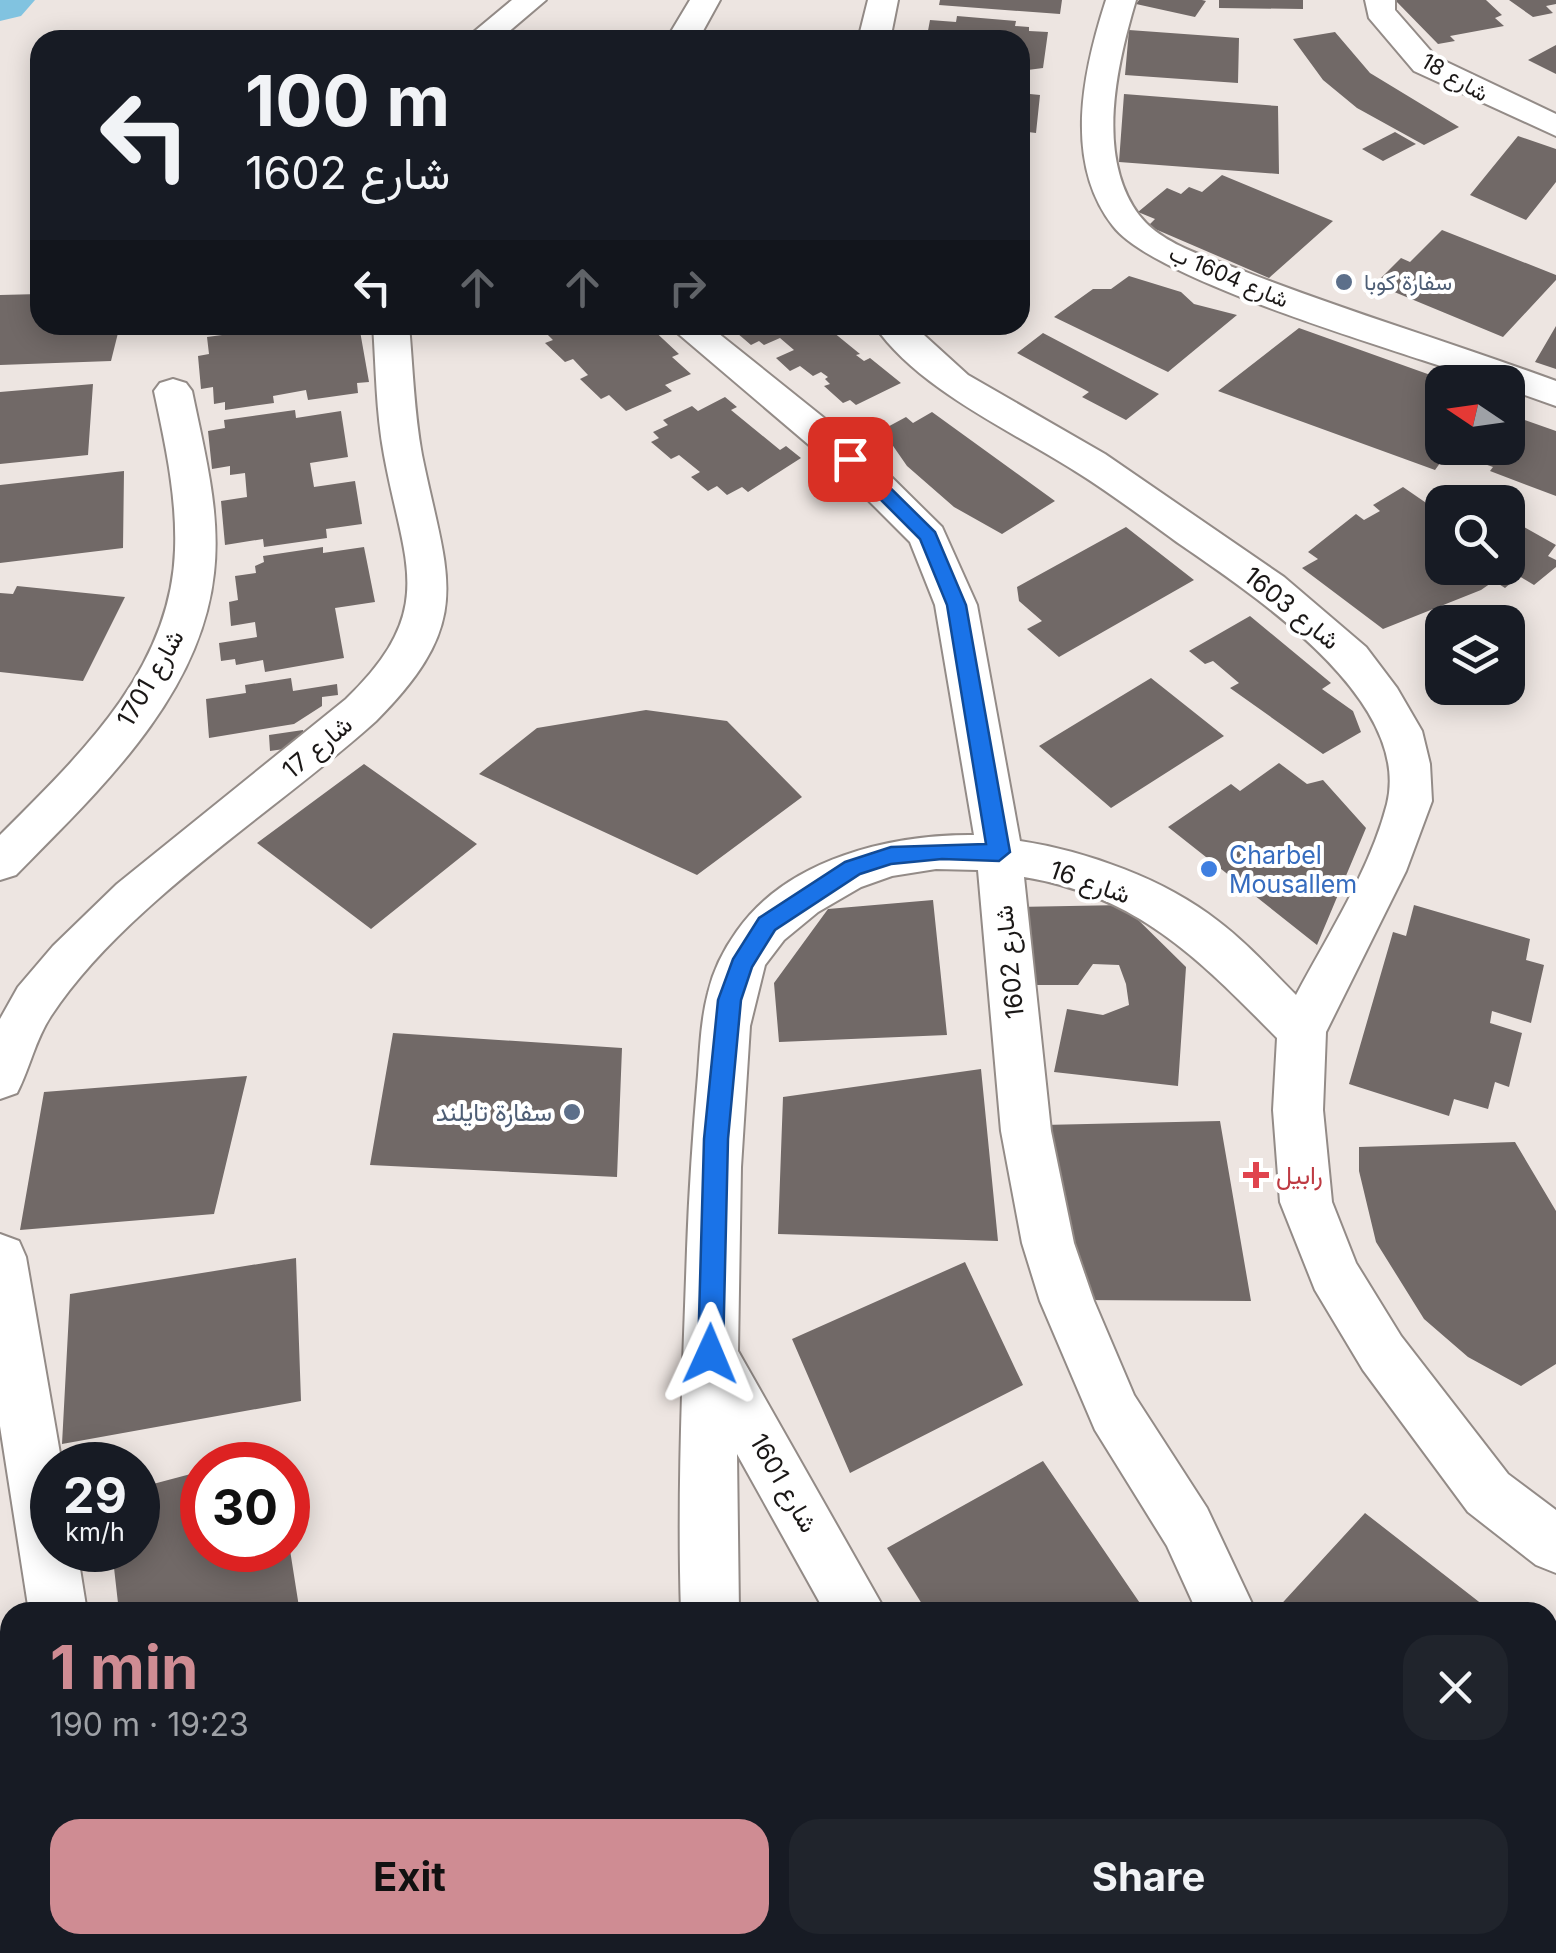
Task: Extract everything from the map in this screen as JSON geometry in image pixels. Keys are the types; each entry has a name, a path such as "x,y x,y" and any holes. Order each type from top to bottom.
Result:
{"street":[{"path":"493,30 531,0"},
{"path":"688,30 706,0"},
{"path":"876,30 883,0"},
{"name":"شارع 1604 ب","path":"1121,0 1108,38 1098,152 1103,176 1127,222 1180,258 1277,297 1556,394"},
{"name":"شارع 18","path":"1380,0 1380,11 1425,64 1556,126"},
{"name":"شارع 17","path":"0,1079 12,1045 40,992 98,929 337,732 380,692 407,657 426,616 428,578 400,440 392,335"},
{"name":"شارع 1602","path":"698,335 850,459 928,536 956,605 999,852 1026,1131 1048,1243 1067,1301 1114,1412 1187,1527 1222,1602"},
{"name":"شارع 1603","path":"903,335 955,383 1091,463 1270,586 1351,657 1382,699 1400,731 1408,764 1410,801 1383,871 1302,1032"},
{"name":"شارع 1701","path":"0,863 124,727 178,635 191,595 194,544 188,462 173,391"},
{"name":"شارع 16","path":"710,1602 706,1451 716,1139 730,1000 741,965 767,924 852,868 891,856 942,851 999,852 1091,879 1170,912 1227,958 1302,1032"},
{"path":"1302,1032 1298,1110 1306,1202 1334,1274 1382,1353 1488,1492 1556,1545"},
{"path":"0,1257 56,1602"},
{"name":"شارع 1601","path":"710,1354 851,1602"}],"building":[{"path":"940,0 1062,0 1060,14 939,5"},
{"path":"1139,0 1206,1 1195,17 1136,4"},
{"path":"1219,0 1303,0 1303,9 1219,8"},
{"path":"1395,0 1486,0 1502,15 1495,18 1504,26 1450,36 1455,41 1438,44"},
{"path":"1509,0 1556,0 1556,4 1546,6 1553,13 1533,17"},
{"path":"957,16 1016,21 1015,26 1029,30 928,30 930,20 956,22"},
{"path":"1129,30 1239,38 1238,83 1125,75"},
{"path":"1030,31 1048,32 1043,68 1030,70"},
{"path":"1335,32 1370,73 1459,127 1424,145 1357,108 1323,80 1293,39"},
{"path":"1556,45 1556,74 1528,60"},
{"path":"1030,94 1040,95 1036,133 1030,132"},
{"path":"1124,94 1278,106 1279,174 1119,162"},
{"path":"1395,132 1416,144 1383,161 1362,149"},
{"path":"1518,136 1556,149 1556,182 1526,220 1470,195"},
{"path":"1222,175 1333,221 1269,278 1148,226 1155,219 1138,212 1167,188 1181,194 1189,187 1202,192"},
{"path":"1442,230 1556,275 1556,280 1503,337 1375,284 1401,258 1410,262"},
{"path":"1129,276 1181,292 1194,304 1237,315 1168,372 1054,317 1093,289 1111,289"},
{"path":"30,294 30,335 118,335 111,361 0,365 0,295"},
{"path":"1556,326 1556,369 1535,362"},
{"path":"1299,328 1425,373 1425,465 1439,465 1435,470 1218,391"},
{"path":"1043,333 1159,394 1126,420 1082,397 1089,392 1017,353"},
{"path":"361,335 369,382 357,383 358,393 308,400 306,390 273,396 274,403 225,410 225,402 214,404 213,387 201,389 198,356 209,354 207,337"},
{"path":"548,335 659,335 679,354 672,357 691,374 665,385 672,391 626,411 609,395 601,399 580,379 588,375 573,359 565,362 545,343 553,340"},
{"path":"739,335 837,335 864,361 870,358 901,383 856,405 850,400 843,403 824,386 830,384 821,372 813,376 800,366 790,371 776,358 794,350 780,338 764,345 759,341 751,345"},
{"path":"93,384 88,455 0,464 0,392"},
{"path":"725,397 737,407 731,410 780,450 786,446 801,458 748,492 742,487 727,495 717,486 708,491 691,477 700,472 679,455 671,459 651,442 659,438 653,432 668,425 663,420 692,406 698,411"},
{"path":"295,410 296,418 341,411 348,457 310,463 314,487 355,481 362,524 326,529 327,538 264,547 263,539 225,545 221,501 247,497 245,473 230,475 230,466 212,469 208,431 225,428 224,420"},
{"path":"932,412 1055,501 1002,534 954,507 907,466 882,430 906,417 913,423"},
{"path":"1525,420 1556,431 1556,496 1490,471 1493,467 1487,465 1525,465"},
{"path":"124,471 123,548 0,563 0,485"},
{"path":"1403,487 1425,502 1425,585 1488,585 1443,605 1425,605 1425,612 1383,629 1302,568 1318,559 1308,552 1356,514 1364,520 1380,511 1373,505"},
{"path":"1126,527 1194,580 1059,657 1027,629 1042,621 1019,601 1017,587"},
{"path":"1525,528 1556,545 1548,556 1556,560 1556,567 1534,585 1525,580"},
{"path":"323,547 323,553 364,547 375,602 335,608 344,658 265,672 263,660 236,665 235,659 221,661 219,643 257,637 255,622 231,626 229,602 238,600 235,576 256,573 255,566 264,562 263,556"},
{"path":"17,586 125,597 83,681 0,672 0,593 13,594"},
{"path":"1250,616 1331,683 1322,689 1353,711 1361,732 1323,754 1230,688 1239,683 1213,661 1205,664 1189,651"},
{"path":"291,678 293,691 337,684 338,695 322,697 322,706 294,724 209,738 206,699 246,693 245,685"},
{"path":"1151,678 1224,736 1111,808 1039,746"},
{"path":"646,710 727,721 802,797 697,875 479,774 537,728"},
{"path":"303,730 305,746 270,751 269,735"},
{"path":"1279,763 1307,784 1323,780 1366,828 1317,945 1168,827 1231,784 1240,791"},
{"path":"364,764 477,844 371,929 257,843"},
{"path":"933,900 947,1035 779,1042 774,983 828,909"},
{"path":"1123,905 1186,967 1178,1086 1054,1072 1067,1009 1103,1015 1129,1005 1126,984 1119,965 1093,964 1078,985 1029,985 1009,907"},
{"path":"1414,905 1530,939 1526,960 1544,965 1531,1023 1492,1011 1490,1023 1522,1033 1509,1087 1495,1082 1488,1109 1454,1099 1449,1116 1349,1084 1393,932 1406,936"},
{"path":"393,1033 622,1048 617,1177 370,1165"},
{"path":"981,1069 998,1241 778,1234 783,1097"},
{"path":"247,1076 214,1214 20,1230 44,1092"},
{"path":"1220,1121 1251,1301 1077,1300 1043,1125"},
{"path":"1515,1142 1556,1211 1556,1364 1521,1386 1468,1357 1424,1319 1376,1242 1359,1171 1359,1147"},
{"path":"296,1258 301,1401 62,1442 70,1294"},
{"path":"965,1262 1023,1385 850,1473 792,1339"},
{"path":"1043,1461 1139,1602 921,1602 887,1548"},
{"path":"180,1477 180,1572 293,1572 298,1602 118,1602 114,1572 160,1572 160,1482"},
{"path":"1365,1513 1479,1602 1283,1602"}],"waterway":[{"path":"0,4 6,0"}],"place":[{"name":"سفارة كوبا","path":"1344,282"},
{"name":"Charbel Mousallem","path":"1209,869"},
{"name":"سفارة تايلند","path":"572,1112"},
{"name":"رابيل","path":"1256,1175"}],"route":[{"path":"710,1354 716,1139 730,1000 741,965 767,924 852,868 891,856 942,851 999,852 956,605 928,536 850,459"}]}
